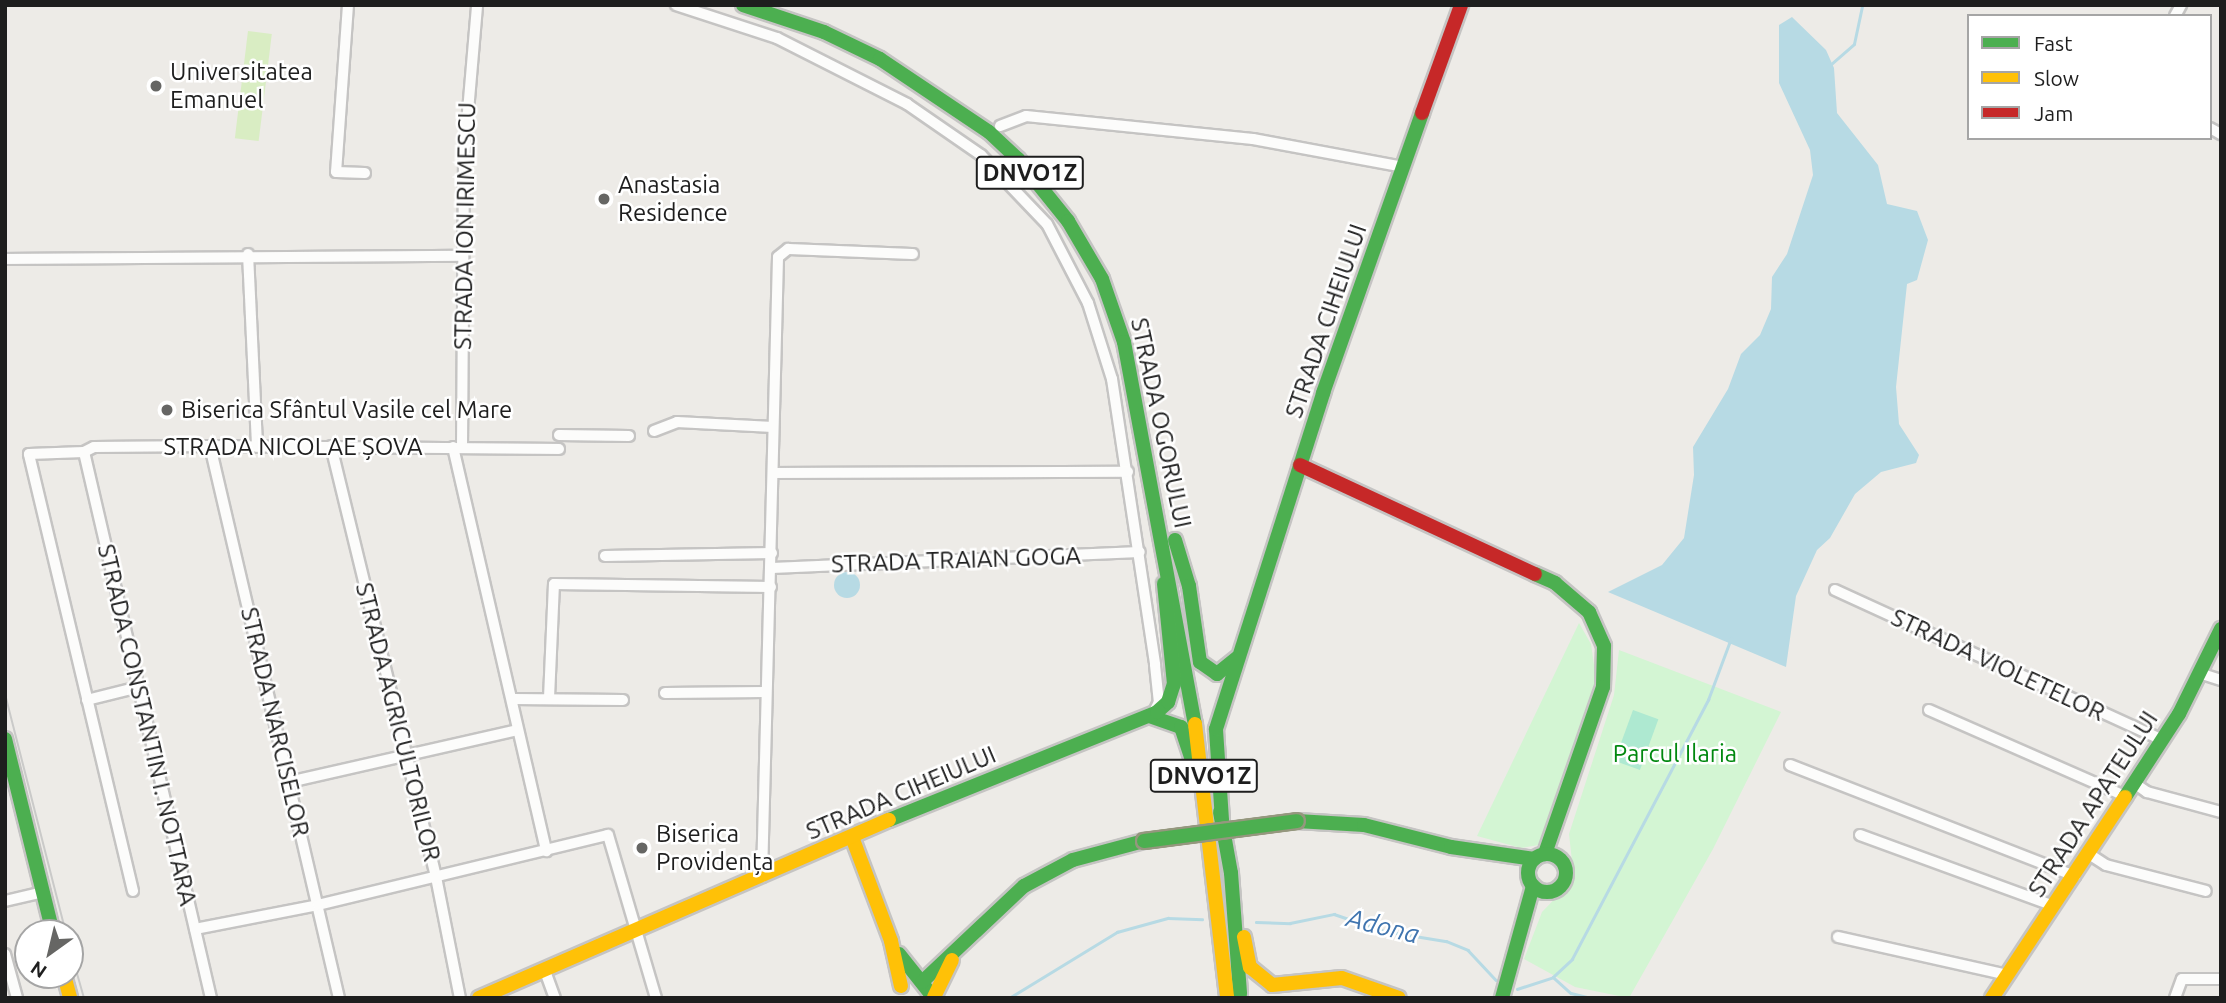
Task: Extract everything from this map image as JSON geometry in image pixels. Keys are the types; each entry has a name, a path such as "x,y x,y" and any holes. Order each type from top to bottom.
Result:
{"main road":[{"name":"STRADA OGORULUI","path":"743,5 824,32 934,91 1018,159 1068,221 1102,279 1124,342 1205,784 1227,998"},
{"name":"STRADA OGORULUI","path":"777,5 878,44 937,79 1000,125 1061,192 1100,252 1116,288 1143,372 1175,540 1231,873 1240,998"},
{"name":"STRADA CIHEIULUI","path":"1222,821 1216,729 1300,465 1461,5"},
{"path":"1300,465 1574,596 1598,628 1605,665 1603,687 1576,774 1560,846 1564,879 1551,891 1516,956"},
{"path":"1175,540 1189,586 1200,662 1217,674 1240,654"},
{"name":"STRADA CIHEIULUI","path":"481,997 852,837 1149,716 1164,706 1173,690 1163,596 1164,557"},
{"name":"STRADA APATEULUI","path":"1992,998 2075,876 2162,740 2221,629"},
{"path":"1149,716 1181,727 1194,766 1205,784"},
{"path":"5,739 50,919"},
{"path":"1502,998 1516,956 1531,881 1539,856 1576,774"},
{"path":"852,837 891,941 899,992 919,981 959,947 998,906 1046,872 1098,851 1144,841 1297,821 1364,825 1451,847 1539,856 1561,861"},
{"path":"1451,847 1551,891"},
{"path":"1231,873 1248,962 1272,985 1342,978 1399,998"},
{"path":"891,941 934,998 959,947"},
{"path":"1263,998 1272,985"}],"street":[{"path":"348,5 336,172 365,173"},
{"name":"STRADA ION IRIMESCU","path":"477,5 464,158 458,447 513,699 517,730 546,851"},
{"path":"676,5 777,38 838,66 907,104 999,171 1047,224 1088,303 1112,379 1140,552 1159,702 1149,716"},
{"path":"1000,125 1026,116 1253,139 1404,167"},
{"path":"762,877 778,257 788,249 913,254"},
{"path":"248,254 257,447"},
{"path":"5,259 248,254 462,256"},
{"path":"654,431 677,422 773,427"},
{"path":"559,435 629,436"},
{"name":"STRADA NARCISELOR","path":"210,446 339,998"},
{"name":"STRADA AGRICULTORILOR","path":"331,446 436,877 460,998"},
{"name":"STRADA NICOLAE ȘOVA","path":"87,700 29,454 84,452 94,447 559,449"},
{"name":"STRADA CONSTANTIN I. NOTTARA","path":"84,452 211,998"},
{"path":"774,473 1128,472"},
{"name":"STRADA TRAIAN GOGA","path":"772,568 1140,552"},
{"path":"605,556 772,553"},
{"path":"550,698 554,584 771,587"},
{"name":"STRADA VIOLETELOR","path":"1835,590 2162,740"},
{"path":"2199,673 2221,680"},
{"path":"134,891 87,700 139,687"},
{"path":"665,693 765,692"},
{"path":"513,699 623,700"},
{"path":"1929,710 2125,796"},
{"path":"289,782 405,758 517,730"},
{"path":"1790,765 2075,876"},
{"path":"2134,783 2147,792 2221,812"},
{"path":"195,929 318,905 608,835 612,838 656,998"},
{"path":"1860,835 2054,906"},
{"path":"2089,854 2106,865 2206,891"},
{"path":"5,901 43,892"},
{"path":"1838,937 2008,975"},
{"path":"6,961 17,998"},
{"path":"545,971 555,998"},
{"path":"2175,998 2182,979 2221,979"}],"green space":[{"path":"248,31 272,34 259,141 235,138"},
{"path":"1579,623 1591,644 1596,679 1548,836 1539,845 1521,848 1477,836"},
{"name":"Parcul Ilaria","path":"1619,650 1781,712 1713,849 1629,998 1575,987 1524,959 1542,912 1574,879 1569,834 1614,695"},
{"path":"1633,710 1658,719 1640,770 1615,761"}],"water":[{"path":"1792,17 1826,50 1834,68 1837,113 1878,165 1887,204 1917,211 1928,240 1917,280 1907,284 1896,387 1899,424 1919,455 1916,463 1881,472 1855,494 1830,538 1817,550 1796,596 1786,667 1608,592 1662,565 1684,538 1694,475 1693,447 1728,389 1741,354 1760,335 1771,309 1772,277 1787,254 1813,175 1810,150 1779,83 1779,25"},
{"path":"847,572 856,576 860,585 856,594 847,598 838,594 834,585 838,576"}],"waterway":[{"path":"1829,66 1854,44 1862,5"},
{"path":"1553,977 1572,959 1708,700 1731,638"},
{"name":"Adona","path":"1256,922 1290,923 1334,914 1384,931 1446,941 1468,950 1496,980"},
{"name":"Adona","path":"1009,998 1117,932 1168,918 1202,919"},
{"name":"Adona","path":"1517,989 1553,977 1571,993 1591,998"}],"tram line":[{"path":"5,694 62,919"},
{"path":"81,989 84,998"}],"traffic: fast":[{"path":"743,5 824,32 880,59 989,132 1018,159 1068,221 1102,279 1124,342 1195,724"},
{"path":"1222,820 1216,729 1323,393 1422,113"},
{"path":"1175,540 1189,586 1200,662 1217,674 1237,658"},
{"path":"1535,574 1555,583 1589,612 1604,646 1603,687 1545,854"},
{"path":"889,820 1157,712 1168,702 1174,684 1164,583"},
{"path":"2125,797 2179,714 2221,629"},
{"path":"1149,716 1181,727 1195,769"},
{"path":"5,739 50,919"},
{"path":"1220,812 1231,873 1240,994"},
{"path":"1297,821 1364,825 1451,847 1534,859"},
{"path":"1144,841 1297,821"},
{"path":"922,982 1024,886 1073,860 1144,841"},
{"path":"1547,854 1560,860 1566,873 1560,886 1547,892 1534,886 1528,873 1534,860 1547,854"},
{"path":"1502,998 1533,886"},
{"path":"899,954 934,998"}],"traffic: slow":[{"path":"1195,724 1227,998"},
{"path":"1992,998 2125,797"},
{"path":"479,998 889,820"},
{"path":"852,837 891,941 901,986"},
{"path":"1244,937 1250,967 1272,985 1342,978 1399,998"},
{"path":"934,997 952,960"},
{"path":"68,989 70,998"}],"traffic: jam":[{"path":"1422,113 1461,5"},
{"path":"1300,465 1535,574"}],"place":[{"name":"Universitatea Emanuel","path":"156,86"},
{"name":"Anastasia Residence","path":"604,199"},
{"name":"Biserica Sfântul Vasile cel Mare","path":"167,410"},
{"name":"Biserica Providența","path":"642,848"}]}
